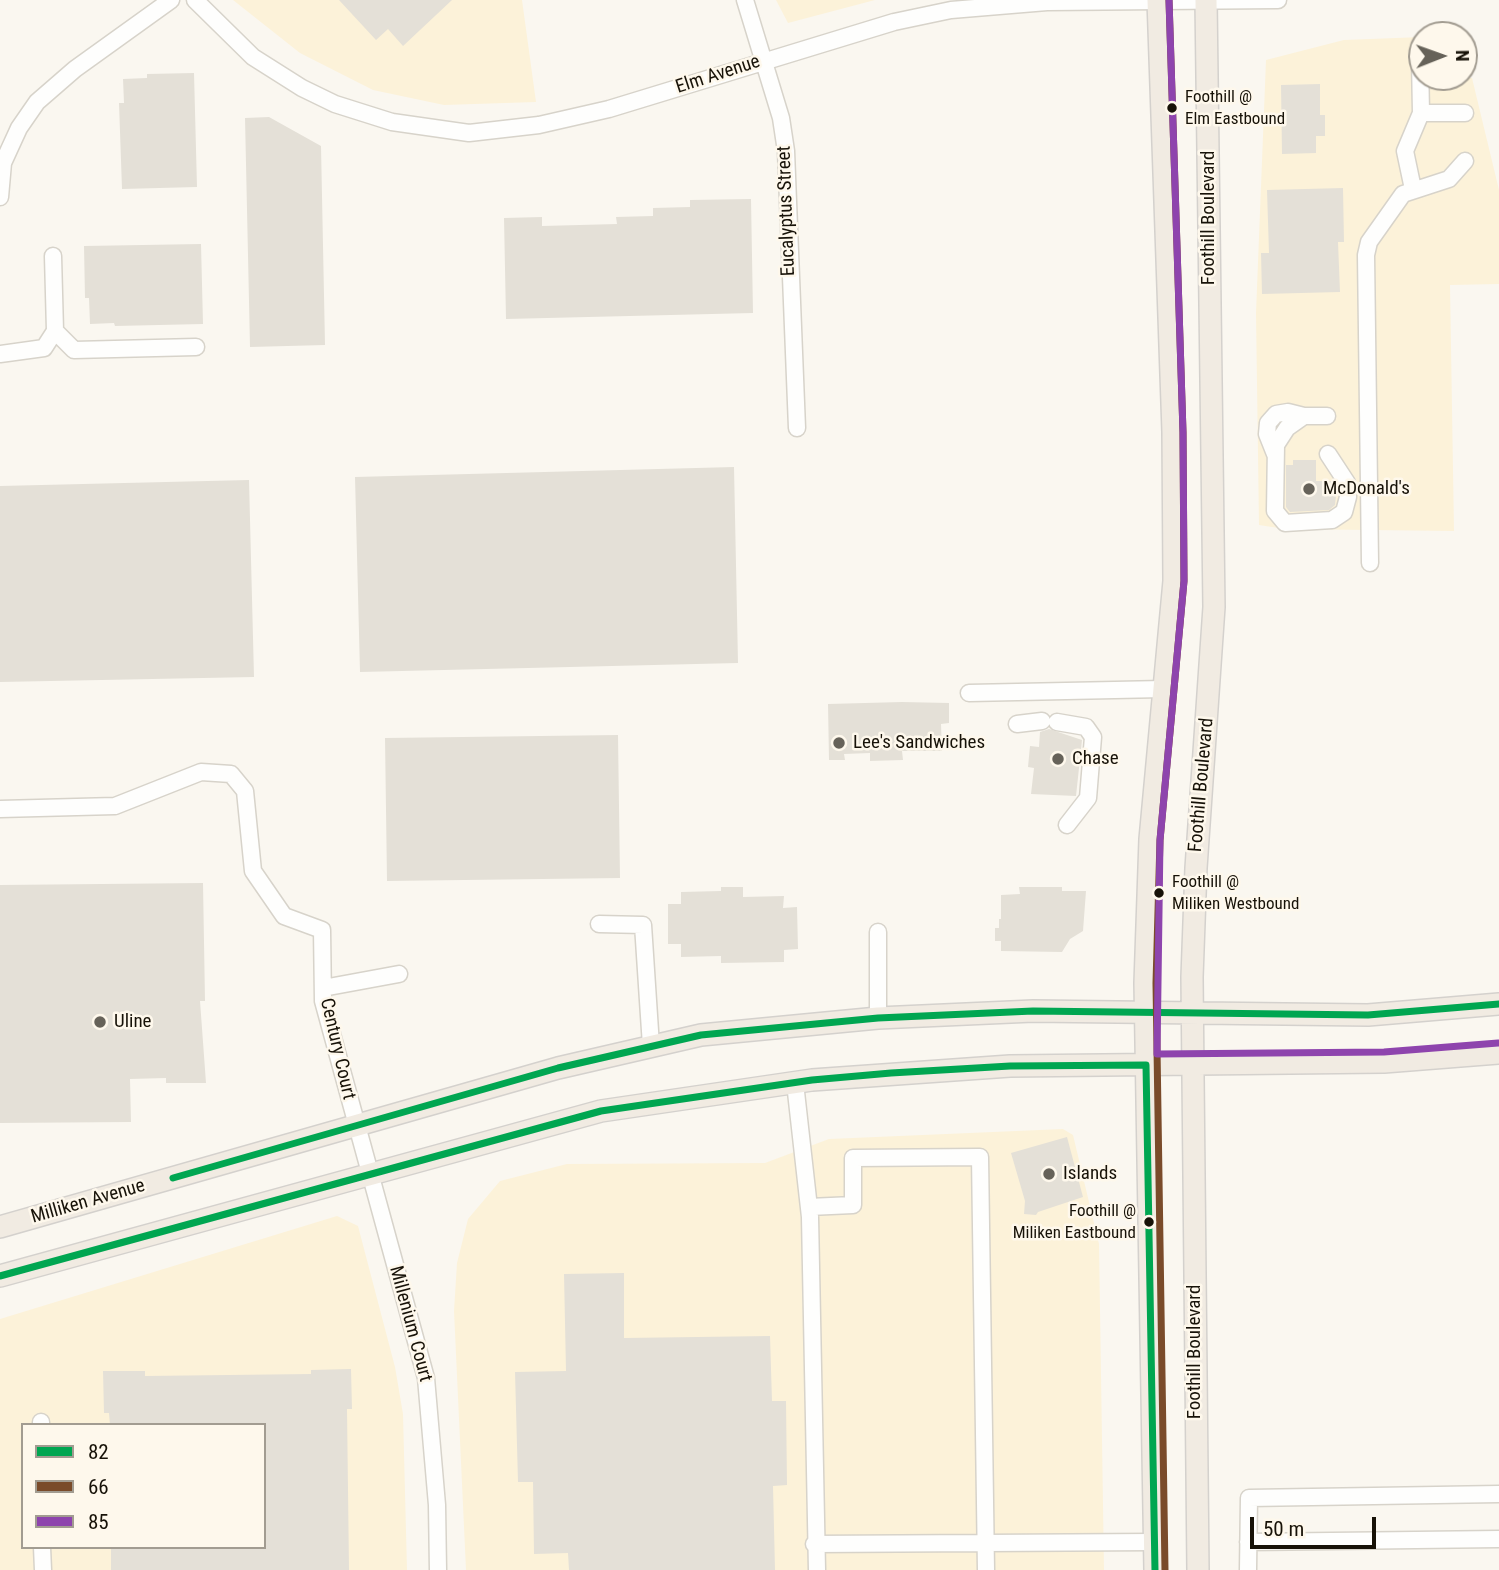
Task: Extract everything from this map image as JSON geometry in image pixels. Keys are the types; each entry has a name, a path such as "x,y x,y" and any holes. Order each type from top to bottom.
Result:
{"main road":[{"path":"1155,1570 1145,1011 1150,839 1174,581 1158,1"},
{"name":"Foothill Boulevard","path":"1198,1570 1192,1014 1196,868 1214,593 1206,1"},
{"name":"Milliken Avenue","path":"0,1227 558,1068 701,1035 878,1018 1032,1011 1368,1015 1499,1004"},
{"path":"0,1276 601,1111 795,1083 1010,1066 1384,1062 1499,1053"}],"street":[{"path":"0,197 3,163 19,128 37,102 75,69 171,0"},
{"name":"Elm Avenue","path":"195,0 253,57 302,88 335,104 392,122 456,131 505,130 610,109 894,22 951,10 1014,3 1278,0"},
{"name":"Eucalyptus Street","path":"745,0 781,118 786,151 797,428"},
{"path":"1413,189 1405,151 1420,113 1420,91"},
{"path":"1420,113 1465,113"},
{"path":"1370,563 1366,255 1369,242 1404,194 1449,179 1465,162"},
{"path":"0,354 44,348 55,331 53,256"},
{"path":"55,331 74,350 196,347"},
{"path":"1327,416 1304,416 1287,428 1276,445 1275,511 1285,523 1332,520 1344,512 1348,496 1347,484 1328,454"},
{"path":"969,693 1163,689"},
{"path":"1017,724 1049,721 1086,727 1093,737 1088,798 1067,825"},
{"name":"Century Court","path":"0,809 115,807 201,772 231,774 245,791 253,871 284,916 322,930 323,1001 356,1125"},
{"path":"599,924 643,925 651,1046"},
{"path":"878,932 878,1018"},
{"path":"323,988 400,974"},
{"path":"795,1083 809,1207 814,1545 817,1570"},
{"name":"Millenium Court","path":"356,1125 426,1378 437,1505 438,1570"},
{"path":"809,1207 853,1205 853,1158 980,1157 986,1570"},
{"path":"1248,1570 1249,1498 1499,1494"},
{"path":"1248,1542 1499,1539"},
{"path":"814,1545 1154,1542"},
{"path":"42,1549 43,1570"}],"shaded area":[{"path":"233,0 522,0 536,102 444,105 373,90 300,53"},
{"path":"776,0 875,0 788,23"},
{"path":"1408,38 1408,91 1475,91 1499,190 1499,284 1450,285 1454,531 1285,529 1259,525 1256,313 1266,60 1344,40"},
{"path":"1063,1129 1073,1135 1099,1244 1104,1570 466,1570 454,1311 457,1263 468,1219 500,1181 567,1164 765,1163 829,1139"},
{"path":"337,1216 358,1226 395,1367 403,1414 407,1570 0,1570 0,1319"}],"building":[{"path":"339,0 452,0 403,46 388,29 376,40"},
{"path":"194,73 197,187 122,189 119,103 124,103 123,79 147,78 147,74"},
{"path":"1320,84 1320,115 1325,115 1325,136 1316,136 1316,153 1282,154 1281,85"},
{"path":"269,117 321,146 325,345 250,347 245,118"},
{"path":"1343,188 1344,242 1338,242 1340,292 1262,294 1261,253 1269,253 1267,190"},
{"path":"751,199 753,313 506,319 504,218 542,217 542,226 617,224 616,217 653,216 653,208 690,207 690,200"},
{"path":"201,244 203,324 90,324 89,298 85,298 84,246"},
{"path":"1293,460 1316,460 1316,481 1333,481 1337,486 1335,505 1329,510 1290,512 1286,507 1286,465 1293,465"},
{"path":"734,467 738,663 360,672 355,477"},
{"path":"249,480 254,677 0,682 0,486"},
{"path":"949,703 949,723 941,724 942,751 902,751 903,760 870,761 870,753 844,754 845,760 829,760 828,704"},
{"name":"Chase","path":"1049,729 1082,740 1076,796 1031,794 1034,768 1028,767 1030,746 1039,747 1040,732"},
{"path":"618,735 620,878 387,881 385,738"},
{"name":"Uline","path":"203,883 205,1001 200,1001 206,1083 166,1083 166,1078 130,1079 131,1122 0,1123 0,885"},
{"path":"721,887 743,887 743,897 784,896 783,908 797,907 798,949 784,950 784,962 721,963 721,956 681,957 681,944 668,944 668,904 681,904 681,892 721,891"},
{"path":"1019,887 1062,887 1062,891 1086,891 1083,931 1070,939 1062,952 1001,951 1001,941 995,941 995,928 999,928 1001,919 1001,895 1020,894"},
{"path":"1067,1137 1083,1197 1036,1215 1024,1214 1025,1201 1011,1153"},
{"path":"624,1273 624,1338 770,1336 772,1401 786,1401 787,1485 773,1486 775,1570 569,1570 568,1553 534,1554 533,1482 518,1482 515,1372 566,1371 564,1274"},
{"path":"351,1369 352,1409 347,1409 349,1570 111,1570 111,1549 266,1549 266,1423 110,1423 109,1413 104,1413 103,1371 145,1371 145,1376 311,1374 311,1370"}],"transit line":[{"name":"66","path":"1165,1570 1156,983 1160,840 1184,581 1183,432 1169,0"},
{"name":"85","path":"1169,0 1183,432 1184,581 1160,840 1157,1054 1384,1052 1498,1043"},
{"name":"82","path":"173,1178 558,1068 701,1035 878,1018 1033,1011 1368,1015 1499,1004"},
{"name":"82","path":"0,1276 601,1111 812,1080 891,1073 1010,1066 1146,1065 1155,1570"}],"place":[{"name":"Foothill @ Elm Eastbound","path":"1172,108"},
{"name":"McDonald's","path":"1309,489"},
{"name":"Lee's Sandwiches","path":"839,743"},
{"name":"Chase","path":"1058,759"},
{"name":"Foothill @ Miliken Westbound","path":"1159,893"},
{"name":"Uline","path":"100,1022"},
{"name":"Islands","path":"1049,1174"},
{"name":"Foothill @ Miliken Eastbound","path":"1149,1222"}]}
